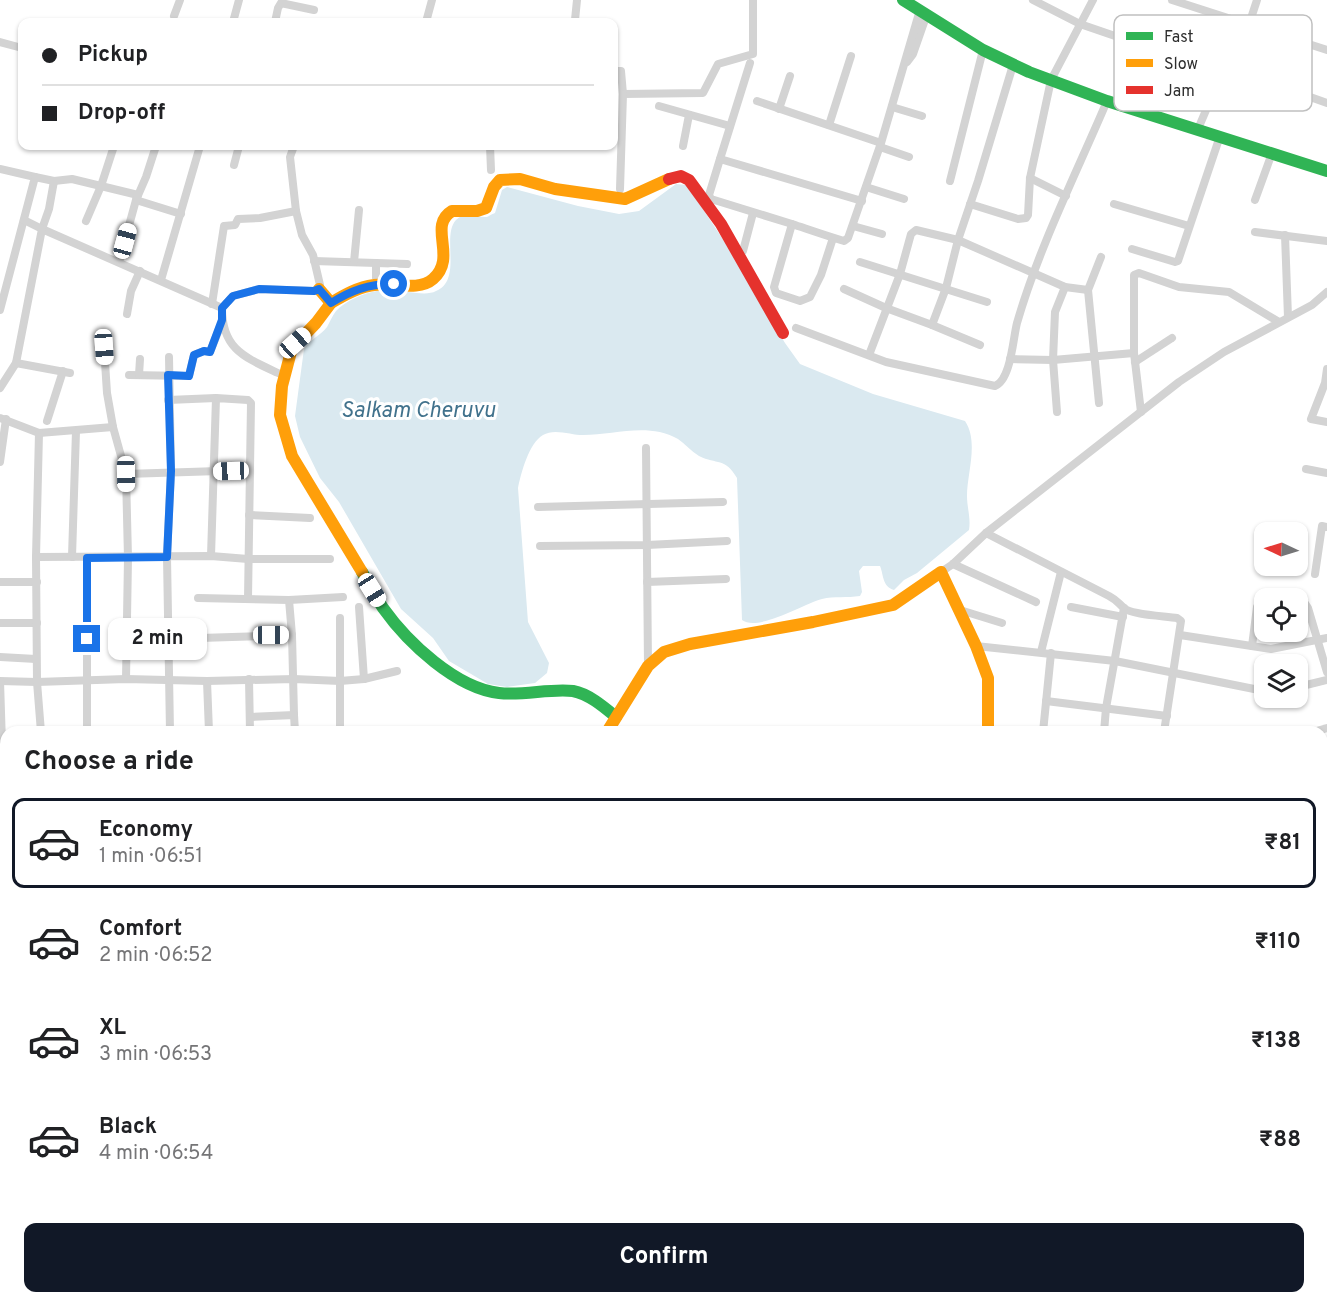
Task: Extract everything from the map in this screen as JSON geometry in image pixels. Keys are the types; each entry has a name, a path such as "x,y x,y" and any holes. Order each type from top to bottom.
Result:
{"main road":[{"path":"903,0 983,50 1013,65 1114,103"},
{"path":"1140,111 1327,171"},
{"path":"616,717 591,698 572,691 496,693 465,682 441,667 398,626 384,609 292,456 280,415 282,386 292,348 331,303 344,294 378,283 421,284 433,279 445,259 444,244 439,234 446,215 452,211 485,209 492,189 500,180 520,179 555,189 625,199 672,178 681,176 689,180 721,224 783,333"},
{"path":"319,289 331,303"},
{"path":"611,726 648,666 664,651 893,605 941,572 976,646 988,678 988,726"}],"street":[{"path":"174,16 180,0"},
{"path":"234,18 239,0"},
{"path":"427,18 432,0"},
{"path":"576,18 577,0"},
{"path":"623,94 703,93 718,64 753,54 753,0"},
{"path":"1033,0 1080,24 1114,36"},
{"path":"970,204 1014,219 1026,218 1029,210 1030,178 1051,80 1093,0"},
{"path":"1172,0 1221,15"},
{"path":"1253,15 1257,0"},
{"path":"276,18 281,3 314,10"},
{"path":"750,63 709,195 711,199 844,241 853,226 862,201 906,63 907,51 924,12"},
{"path":"0,42 18,47"},
{"path":"1312,45 1327,50"},
{"path":"950,181 983,50"},
{"path":"829,125 851,56"},
{"path":"932,325 946,288 958,240 1013,65"},
{"path":"618,71 621,71 623,94 620,189"},
{"path":"779,108 790,76"},
{"path":"1312,98 1327,103"},
{"path":"757,101 829,125 909,157"},
{"path":"796,328 886,362 995,386 1002,382 1010,359 1016,326 1033,274 1107,101"},
{"path":"659,106 730,126"},
{"path":"892,107 922,116"},
{"path":"1198,129 1206,111"},
{"path":"682,146 689,115"},
{"path":"1132,249 1175,262 1180,258 1220,136"},
{"path":"86,221 113,150"},
{"path":"119,262 137,197 155,150"},
{"path":"161,280 199,150"},
{"path":"234,165 238,150"},
{"path":"278,373 257,363 232,345 226,337 222,308 233,296 259,289 314,291 319,289 314,261 302,235 296,212 291,158 293,150"},
{"path":"490,150 491,170"},
{"path":"1255,200 1272,153"},
{"path":"720,159 862,201"},
{"path":"0,169 54,181 72,179 101,186 181,214"},
{"path":"0,310 2,290 35,177"},
{"path":"1030,178 1066,196"},
{"path":"0,388 16,363 42,229 49,209 54,181"},
{"path":"866,187 904,199"},
{"path":"1114,204 1190,226"},
{"path":"354,262 359,210"},
{"path":"212,304 224,226 235,225 239,218 260,218 296,212"},
{"path":"742,251 753,213"},
{"path":"24,220 222,308"},
{"path":"792,224 774,287 776,293 782,296 800,301 810,297 821,275 833,238"},
{"path":"853,226 882,234"},
{"path":"869,355 914,231 920,229 958,240 1065,287 1088,290"},
{"path":"1255,232 1327,241"},
{"path":"1285,235 1288,317"},
{"path":"1099,403 1088,290 1101,257"},
{"path":"314,261 407,264"},
{"path":"860,262 987,302"},
{"path":"376,263 376,278"},
{"path":"127,315 131,291 140,271"},
{"path":"1141,412 1135,358 1134,275 1139,273 1179,287 1229,292 1279,322"},
{"path":"1057,412 1053,360 1055,312 1065,287"},
{"path":"844,289 980,345"},
{"path":"941,572 953,564 986,533 1179,382 1206,364 1312,305 1327,292"},
{"path":"129,375 189,376 194,355 204,351 210,352 222,320"},
{"path":"1010,359 1053,360 1094,355 1135,358 1172,338"},
{"path":"104,347 107,393 113,427 126,474 128,558 126,679"},
{"path":"169,357 171,471 167,557 170,726"},
{"path":"140,359 140,375"},
{"path":"16,363 67,372 47,421"},
{"path":"1327,369 1325,383 1311,419 1327,422"},
{"path":"168,400 216,398 251,402 248,599"},
{"path":"211,556 216,398"},
{"path":"0,462 3,418 39,433 113,427"},
{"path":"72,557 76,431"},
{"path":"39,433 36,659 41,726"},
{"path":"646,448 648,666"},
{"path":"1306,469 1327,473"},
{"path":"126,474 250,470"},
{"path":"537,507 723,502"},
{"path":"249,515 310,518"},
{"path":"1315,574 1322,526 1327,527"},
{"path":"986,533 1118,601 1123,613 1104,726"},
{"path":"540,546 647,545 727,541"},
{"path":"36,557 211,556 248,559 330,559"},
{"path":"87,558 87,726"},
{"path":"953,564 1036,602"},
{"path":"1041,652 1061,572"},
{"path":"647,582 726,579"},
{"path":"0,582 37,582"},
{"path":"198,598 289,600 343,597"},
{"path":"289,600 295,726"},
{"path":"359,607 364,679"},
{"path":"1071,607 1180,619 1182,622 1165,726"},
{"path":"960,610 1002,623"},
{"path":"1308,611 1327,672"},
{"path":"340,618 340,726"},
{"path":"0,623 37,623"},
{"path":"1252,646 1254,630"},
{"path":"168,639 292,635"},
{"path":"1180,635 1271,649 1327,638"},
{"path":"976,646 1115,661 1254,689"},
{"path":"1044,726 1051,653"},
{"path":"0,657 36,659"},
{"path":"1,726 0,681 294,679 340,681 364,679 397,671"},
{"path":"249,679 250,726"},
{"path":"1308,685 1327,680"},
{"path":"207,681 209,726"},
{"path":"1046,701 1167,716"},
{"path":"250,717 294,715"}],"water":[{"name":"Salkam Cheruvu","path":"676,184 687,185 800,364 873,394 965,421 969,429 972,448 967,496 969,530 894,590 885,583 880,566 863,566 859,571 862,592 860,596 822,599 769,620 749,623 742,620 737,478 729,467 705,459 678,439 655,431 583,435 547,433 538,439 530,451 518,488 528,622 549,663 547,673 535,683 507,687 488,684 449,661 433,638 401,609 339,502 320,478 300,437 295,416 304,349 327,327 336,311 355,298 377,291 430,293 444,285 450,268 450,236 456,220 463,215 487,217 495,213 502,190 507,187 578,206 619,214 639,211"}],"traffic: fast":[{"path":"903,0 983,50 1029,72 1114,103"},
{"path":"1138,111 1327,171"},
{"path":"362,572 383,608 419,649 466,683 499,693 573,691 590,698 616,717"}],"traffic: slow":[{"path":"319,289 331,303 368,286 381,284 412,286 427,283 440,270 443,261 442,225 445,217 452,211 477,211 486,208 494,187 500,180 520,179 555,189 625,199 669,179"},
{"path":"331,303 292,348 282,386 280,415 292,456 362,572"},
{"path":"611,726 648,666 664,652 690,644 893,605 941,572 976,646 988,678 988,726"}],"traffic: jam":[{"path":"669,179 681,176 689,180 721,224 783,333"}],"route":[{"path":"87,639 87,558 167,557 171,471 168,375 189,376 194,355 204,351 210,352 222,320 222,308 233,296 259,289 284,288 314,291 319,289 331,303 344,294 363,287 378,283 394,284"}]}
